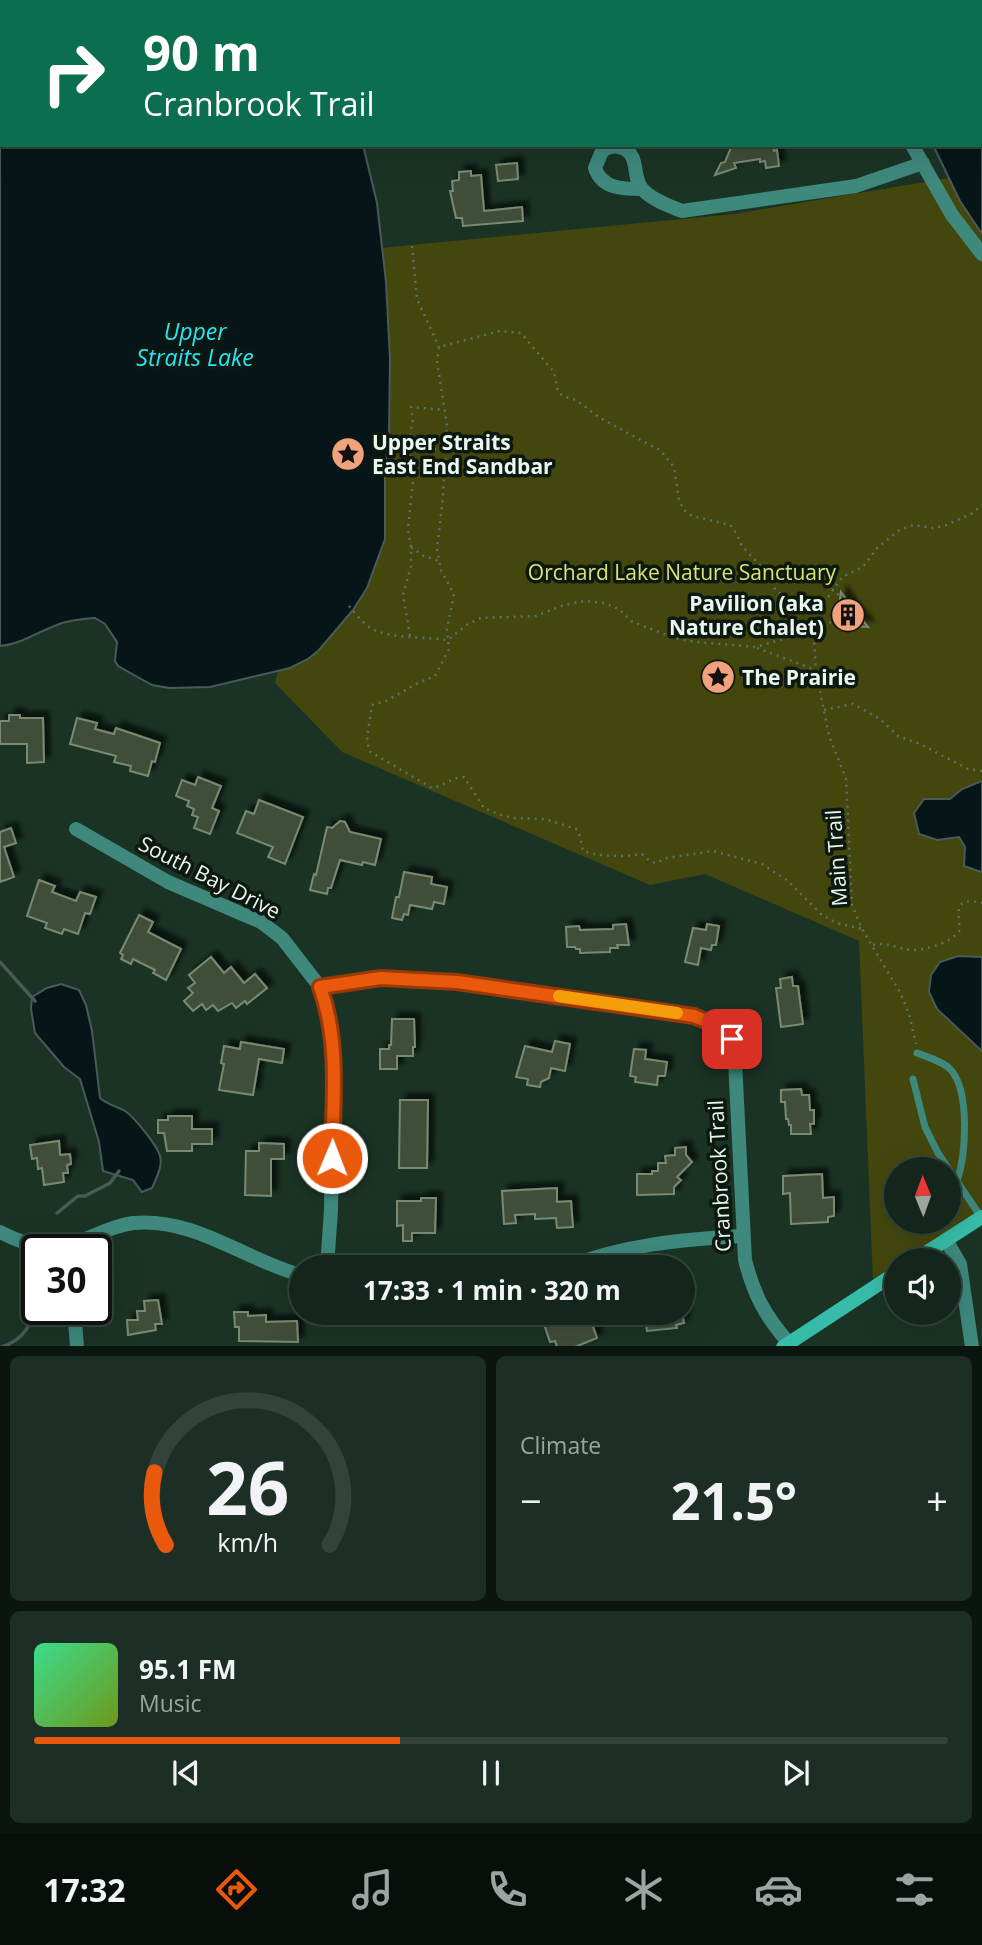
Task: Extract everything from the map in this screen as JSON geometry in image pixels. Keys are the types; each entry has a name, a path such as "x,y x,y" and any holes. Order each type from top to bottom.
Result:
{"main road":[{"path":"934,1248 981,1217"},
{"path":"786,1345 884,1281"}],"street":[{"path":"913,147 952,215 982,254"},
{"path":"642,189 673,208 693,211 856,186 923,163"},
{"name":"South Bay Drive","path":"76,829 168,883 261,922 282,938 320,987 328,1009 333,1045 328,1255"},
{"name":"Cranbrook Trail","path":"320,987 381,978 457,982 694,1016 724,1029 732,1039 735,1061 745,1260 752,1289 786,1345"},
{"path":"94,1234 133,1223 164,1224 194,1231 262,1262 289,1271"},
{"path":"0,1232 21,1242"},
{"path":"611,1255 647,1245 694,1238 743,1236"},
{"path":"946,1240 960,1264 972,1346"},
{"path":"75,1325 77,1346"}],"lane":[{"path":"917,1053 949,1068 957,1080 965,1134 961,1170"},
{"path":"913,1079 925,1127 941,1157"},
{"path":"961,1187 981,1217"}],"path":[{"path":"412,246 417,299 439,347 438,361 446,410 442,449 443,496 437,548 441,570 454,594 447,629 449,649 435,677 372,705 367,737 369,751 432,788 456,777 464,777 484,808 512,818 545,819 576,829 583,851 592,854 642,854 656,863 667,858 713,851 762,864 788,881 822,915 838,923 862,929"},
{"path":"439,347 500,331 521,333 554,372 558,392 661,451 674,467 679,500 684,510 692,516 730,525 742,546 766,572 776,591 801,605 812,620 842,577 863,567 877,548 898,531 913,525 939,527 971,514 982,505"},
{"path":"410,636 403,595 411,566 408,529 413,480 408,445 411,407 446,410"},
{"path":"434,449 442,449"},
{"path":"411,547 424,556 439,561"},
{"path":"832,589 841,597"},
{"path":"349,606 374,630 449,640 468,624 481,618 536,616 564,605 584,601 612,606 631,621 675,638 756,648 817,670"},
{"name":"Main Trail","path":"812,620 817,670 829,736 846,778 852,905 862,929 900,992 909,1014 917,1053"},
{"path":"756,648 793,636 813,626 838,621"},
{"path":"824,710 853,704 880,719 898,736 920,744 968,769 982,771"},
{"path":"873,945 891,944 912,950 953,939 960,929 960,905 965,901 982,903"}],"green space":[{"name":"Orchard Lake Nature Sanctuary","path":"949,178 982,234 982,1211 961,1225 961,1157 884,1157 884,1234 946,1234 925,1248 884,1248 884,1274 873,1281 859,941 705,874 650,885 342,752 275,683 278,671 308,659 333,634 360,599 383,547 390,412 386,282 381,248 734,214"}],"water":[{"name":"Upper Straits Lake","path":"0,147 363,147 377,203 386,282 390,359 389,434 385,470 385,539 367,588 353,610 308,659 290,668 210,687 169,688 152,685 118,666 115,661 117,642 105,624 95,618 66,622 0,646"},
{"path":"934,147 982,147 982,234 960,201"},
{"path":"982,781 981,872 964,866 965,847 959,837 937,840 919,834 914,813 924,799 950,799 962,789"},
{"path":"958,956 982,957 982,1051 937,1009 929,992 931,975 940,962"},
{"path":"61,984 79,990 86,1005 100,1098 129,1114 158,1151 161,1164 152,1188 142,1192 133,1180 103,1171 99,1142 80,1079 64,1067 35,1033 32,997"}],"building":[{"path":"731,147 773,147 774,151 777,150 779,166 766,168 765,161 760,162 760,159 734,163 736,168 715,175 721,163 725,162"},
{"path":"517,163 518,179 498,181 496,165"},
{"path":"471,171 471,176 481,175 484,211 522,207 523,221 463,226 462,218 456,218 450,191 453,191 452,181 459,180 459,172"},
{"name":"Pavilion (aka Nature Chalet)","path":"841,592 854,610 868,627 837,624"},
{"path":"9,715 43,718 44,762 27,763 27,744 0,744 0,721 9,721"},
{"path":"77,718 97,723 95,729 114,734 116,728 160,743 148,776 130,771 131,766 114,762 116,756 70,744"},
{"path":"198,777 221,786 212,808 219,811 210,834 194,828 198,817 192,815 194,809 187,806 189,801 176,796 182,780 195,785"},
{"path":"259,800 303,817 285,864 268,857 273,847 237,833 246,811 254,814"},
{"path":"340,821 345,822 350,832 381,839 375,865 340,860 327,894 310,890 327,827 332,828"},
{"path":"11,828 16,843 4,847 14,877 0,882 0,832"},
{"path":"404,872 432,877 431,884 447,887 444,904 434,902 432,909 410,905 408,915 404,914 402,920 392,918"},
{"path":"39,880 55,886 52,892 76,901 80,892 96,897 90,914 85,913 78,934 64,929 62,934 45,928 47,923 27,916"},
{"path":"139,915 153,922 148,932 181,949 166,980 153,973 155,970 133,959 131,964 121,959 123,955 120,953"},
{"path":"626,924 629,945 617,945 618,948 610,948 610,952 580,953 580,949 567,947 566,927 579,926 580,930 613,929 613,925"},
{"path":"707,924 719,926 716,945 712,945 711,950 701,948 698,965 685,962 693,928 706,930"},
{"path":"211,957 224,973 231,967 244,983 255,974 267,988 247,1004 245,1001 236,1008 232,1003 218,1011 213,1005 206,1010 202,1004 193,1011 184,1001 193,993 188,988 195,983 189,975"},
{"path":"792,977 793,986 798,986 803,1024 781,1027 776,988 781,988 780,979"},
{"path":"392,1019 414,1019 413,1056 397,1056 397,1069 380,1069 380,1049 389,1049 391,1045"},
{"path":"555,1041 570,1044 565,1071 551,1068 549,1078 541,1082 540,1087 527,1085 528,1079 516,1077 525,1046 552,1052"},
{"path":"241,1042 284,1049 282,1063 259,1059 253,1095 219,1090 224,1046 240,1049"},
{"path":"634,1049 646,1050 645,1059 667,1062 665,1076 658,1076 657,1085 635,1082 636,1077 630,1076"},
{"path":"801,1089 802,1095 809,1095 810,1110 814,1110 814,1124 810,1124 811,1134 791,1134 791,1125 786,1119 785,1102 781,1102 781,1090"},
{"path":"400,1100 428,1100 427,1168 399,1168"},
{"path":"168,1116 192,1116 192,1129 212,1129 212,1144 192,1144 192,1151 167,1151 164,1133 158,1133 158,1120 168,1120"},
{"path":"59,1141 60,1155 70,1154 68,1173 63,1173 64,1182 44,1185 42,1168 38,1169 37,1158 32,1159 30,1145"},
{"path":"259,1143 284,1144 284,1159 271,1159 271,1196 245,1195 246,1151 259,1151"},
{"path":"686,1147 686,1155 692,1162 677,1177 681,1180 674,1187 674,1194 637,1195 637,1174 652,1174 652,1171 658,1171 658,1163 666,1163 665,1156 675,1155 675,1148"},
{"path":"822,1174 823,1198 834,1197 834,1216 828,1217 828,1222 791,1224 790,1193 783,1194 783,1176"},
{"path":"557,1188 557,1202 571,1201 573,1227 557,1228 556,1218 535,1219 535,1214 515,1215 516,1223 504,1224 502,1191"},
{"path":"421,1198 436,1198 435,1233 412,1233 412,1241 403,1241 403,1225 397,1226 397,1201 421,1201"},
{"path":"158,1300 162,1324 155,1324 156,1330 128,1335 127,1320 138,1320 137,1311 145,1311 144,1301"},
{"path":"234,1312 248,1312 248,1316 266,1315 266,1322 289,1321 289,1325 297,1325 298,1342 239,1341 239,1327 235,1327"},
{"path":"544,1325 592,1325 597,1338 577,1346 557,1346 555,1341 550,1342"},
{"path":"646,1325 676,1325 677,1328 647,1331"}],"waterway":[{"path":"0,962 35,1001"},
{"path":"57,1213 78,1196 85,1196 110,1183 119,1171"},
{"path":"4,1346 15,1341 29,1325"}],"slow traffic":[{"path":"559,996 677,1013"}],"place":[{"name":"Upper Straits East End Sandbar","path":"348,454"},
{"name":"Pavilion (aka Nature Chalet)","path":"848,615"},
{"name":"The Prairie","path":"718,677"}],"route":[{"path":"332,1158 333,1045 328,1009 320,987 381,978 457,982 694,1016 716,1024 732,1039"}]}
